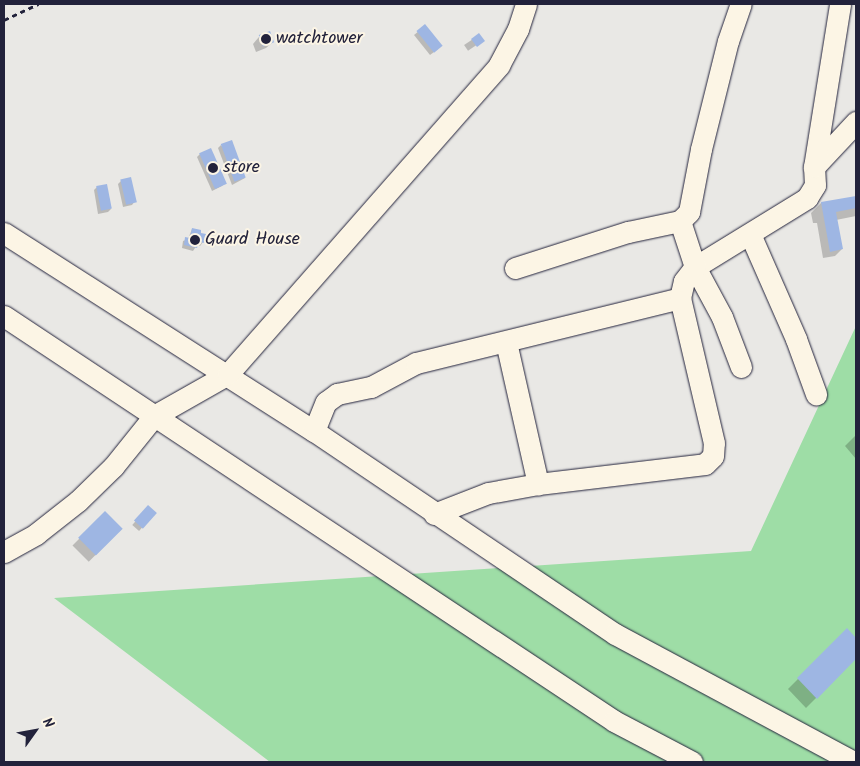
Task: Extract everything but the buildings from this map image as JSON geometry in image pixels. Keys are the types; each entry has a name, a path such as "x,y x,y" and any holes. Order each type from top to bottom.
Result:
{"street":[{"path":"4,552 36,534 78,501 113,467 154,416 228,374 499,65 518,29 526,4"},
{"path":"515,268 628,232 680,221 689,212 712,104 728,41 741,4"},
{"path":"434,514 488,493 538,484 705,464 713,456 714,443 680,298 684,281 695,267 807,198 815,185 814,166 840,4"},
{"path":"814,166 856,122"},
{"path":"680,221 695,267 722,317 740,367"},
{"path":"4,233 228,374 615,634 854,762"},
{"path":"750,234 796,339 816,394"},
{"path":"314,431 326,402 337,394 370,387 416,364 680,298"},
{"path":"4,316 614,721 692,762"},
{"path":"506,342 538,484"}],"path":[{"path":"4,20 38,4"}],"green space":[{"path":"856,326 856,762 270,762 54,598 751,551"}],"place":[{"name":"watchtower","path":"266,39"},
{"name":"store","path":"213,168"},
{"name":"Guard House","path":"195,240"}]}
